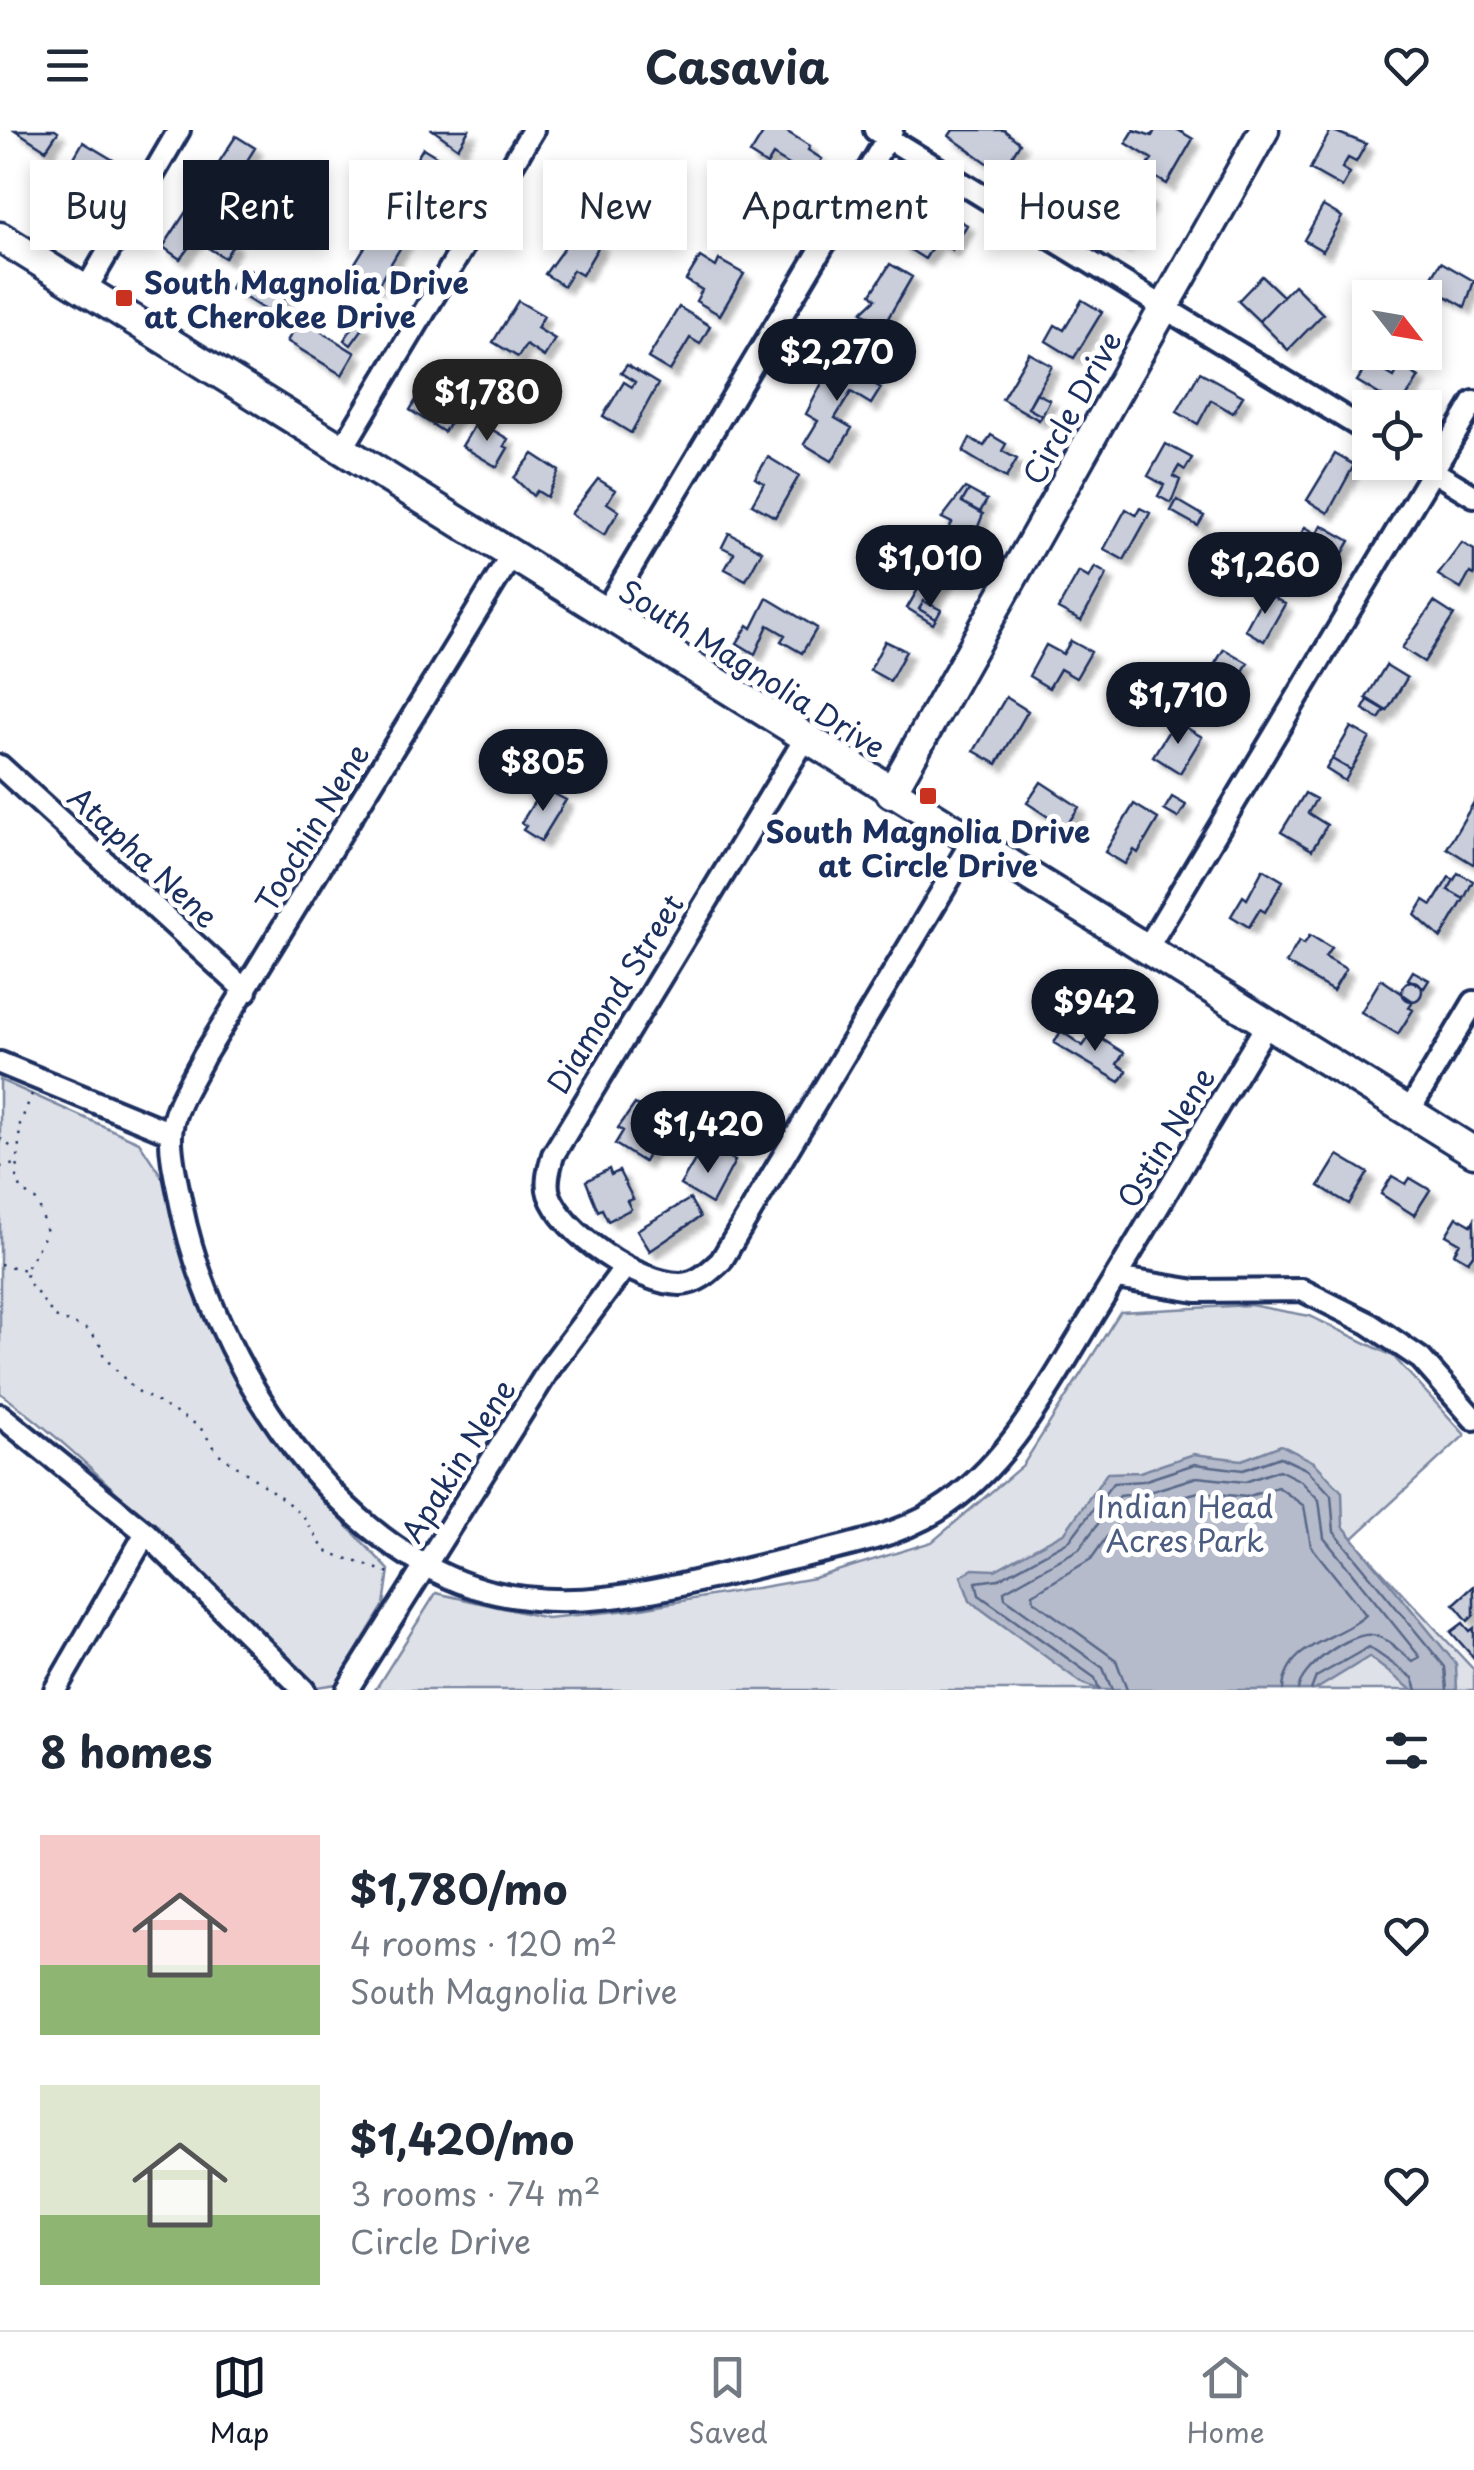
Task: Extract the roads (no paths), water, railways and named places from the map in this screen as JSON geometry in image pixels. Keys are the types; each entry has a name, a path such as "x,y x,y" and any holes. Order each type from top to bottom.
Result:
{"main road":[{"name":"Circle Drive","path":"891,793 1264,130"},
{"name":"South Magnolia Drive","path":"0,237 1474,1152"}],"street":[{"path":"85,291 179,130"},
{"path":"341,451 533,130"},
{"path":"604,613 885,133 1352,422"},
{"path":"1442,445 1474,402"},
{"path":"1442,477 1474,496"},
{"path":"1146,950 1418,480"},
{"name":"Toochin Nene","path":"170,1133 181,1099 511,556"},
{"name":"Diamond Street","path":"625,1268 566,1220 554,1202 548,1192 553,1155 805,739"},
{"name":"Atapha Nene","path":"0,766 246,991"},
{"path":"625,1268 660,1282 685,1284 703,1278 721,1261 971,843"},
{"path":"1408,1113 1474,1002"},
{"name":"Ostin Nene","path":"170,1133 190,1251 218,1322 292,1447 328,1488 421,1574 548,1601 621,1597 837,1548 936,1511 1003,1450 1116,1278 1266,1026"},
{"path":"0,1063 170,1133"},
{"name":"Apakin Nene","path":"347,1690 551,1366 625,1268"},
{"path":"1116,1278 1196,1292 1302,1290 1368,1323 1421,1360 1474,1418"},
{"path":"0,1414 146,1533 304,1690"},
{"path":"55,1690 146,1533"}],"water":[{"path":"1281,1445 1314,1462 1342,1492 1343,1526 1456,1664 1457,1690 1412,1690 1369,1657 1315,1690 1101,1690 1083,1684 970,1601 961,1576 973,1569 995,1570 1065,1532 1107,1473 1140,1472 1194,1454 1242,1460"}],"place":[{"name":"South Magnolia Drive at Cherokee Drive","path":"124,298"},
{"name":"South Magnolia Drive at Circle Drive","path":"928,796"}],"park label":[{"name":"Indian Head Acres Park","path":"1185,1522"}]}
